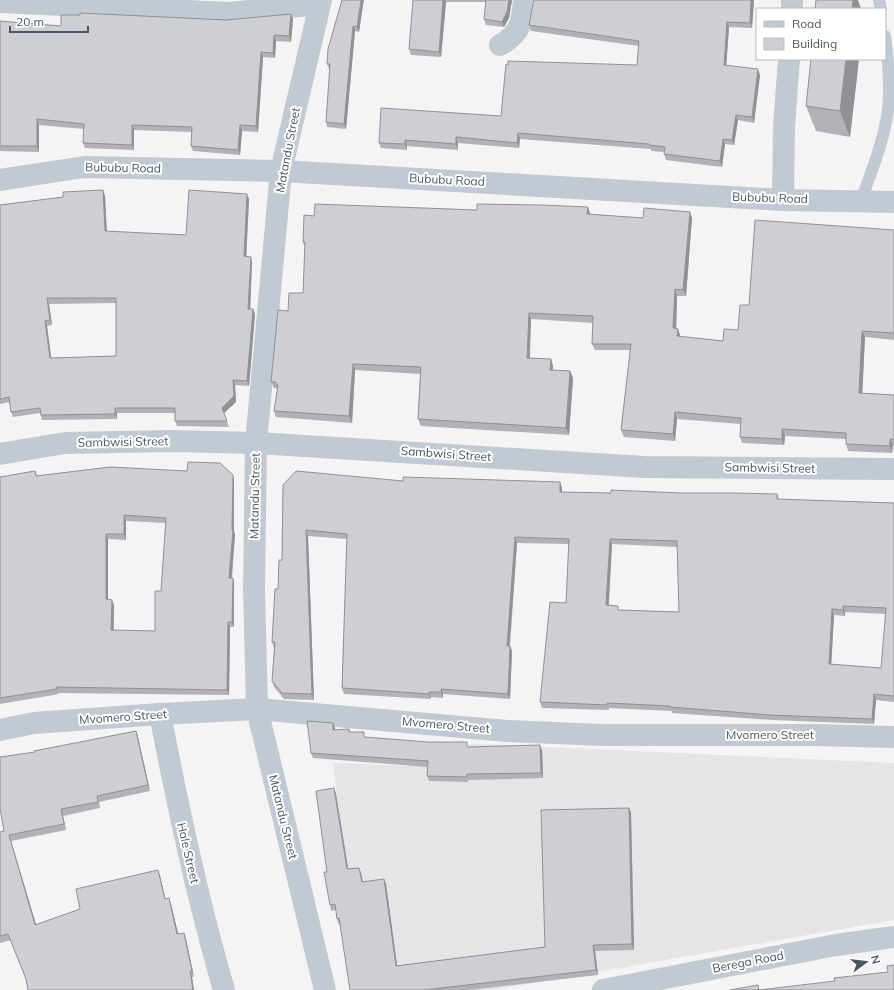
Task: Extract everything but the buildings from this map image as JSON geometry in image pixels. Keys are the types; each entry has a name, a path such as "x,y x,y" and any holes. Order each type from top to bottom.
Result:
{"street":[{"path":"500,45 513,38 522,22 524,0"},
{"path":"0,2 229,12 320,2"},
{"name":"Matandu Street","path":"320,2 282,171 256,443 254,590 257,709 326,990"},
{"path":"783,200 784,126 789,60"},
{"name":"Bububu Road","path":"0,180 84,167 282,171 783,200 894,202"},
{"name":"Sambwisi Street","path":"0,454 66,443 171,441 256,443 644,467 894,469"},
{"name":"Mvomero Street","path":"0,730 34,723 257,709 507,730 602,735 814,735 894,737"},
{"name":"Hale Street","path":"160,714 182,831 206,928 224,990"},
{"name":"Berega Road","path":"603,990 836,945 894,937"}],"lane":[{"path":"861,201 882,140 888,109 886,48"}],"shaded area":[{"path":"482,744 894,763 894,920 492,990 362,990 345,867 333,763 411,766 412,746"}]}
